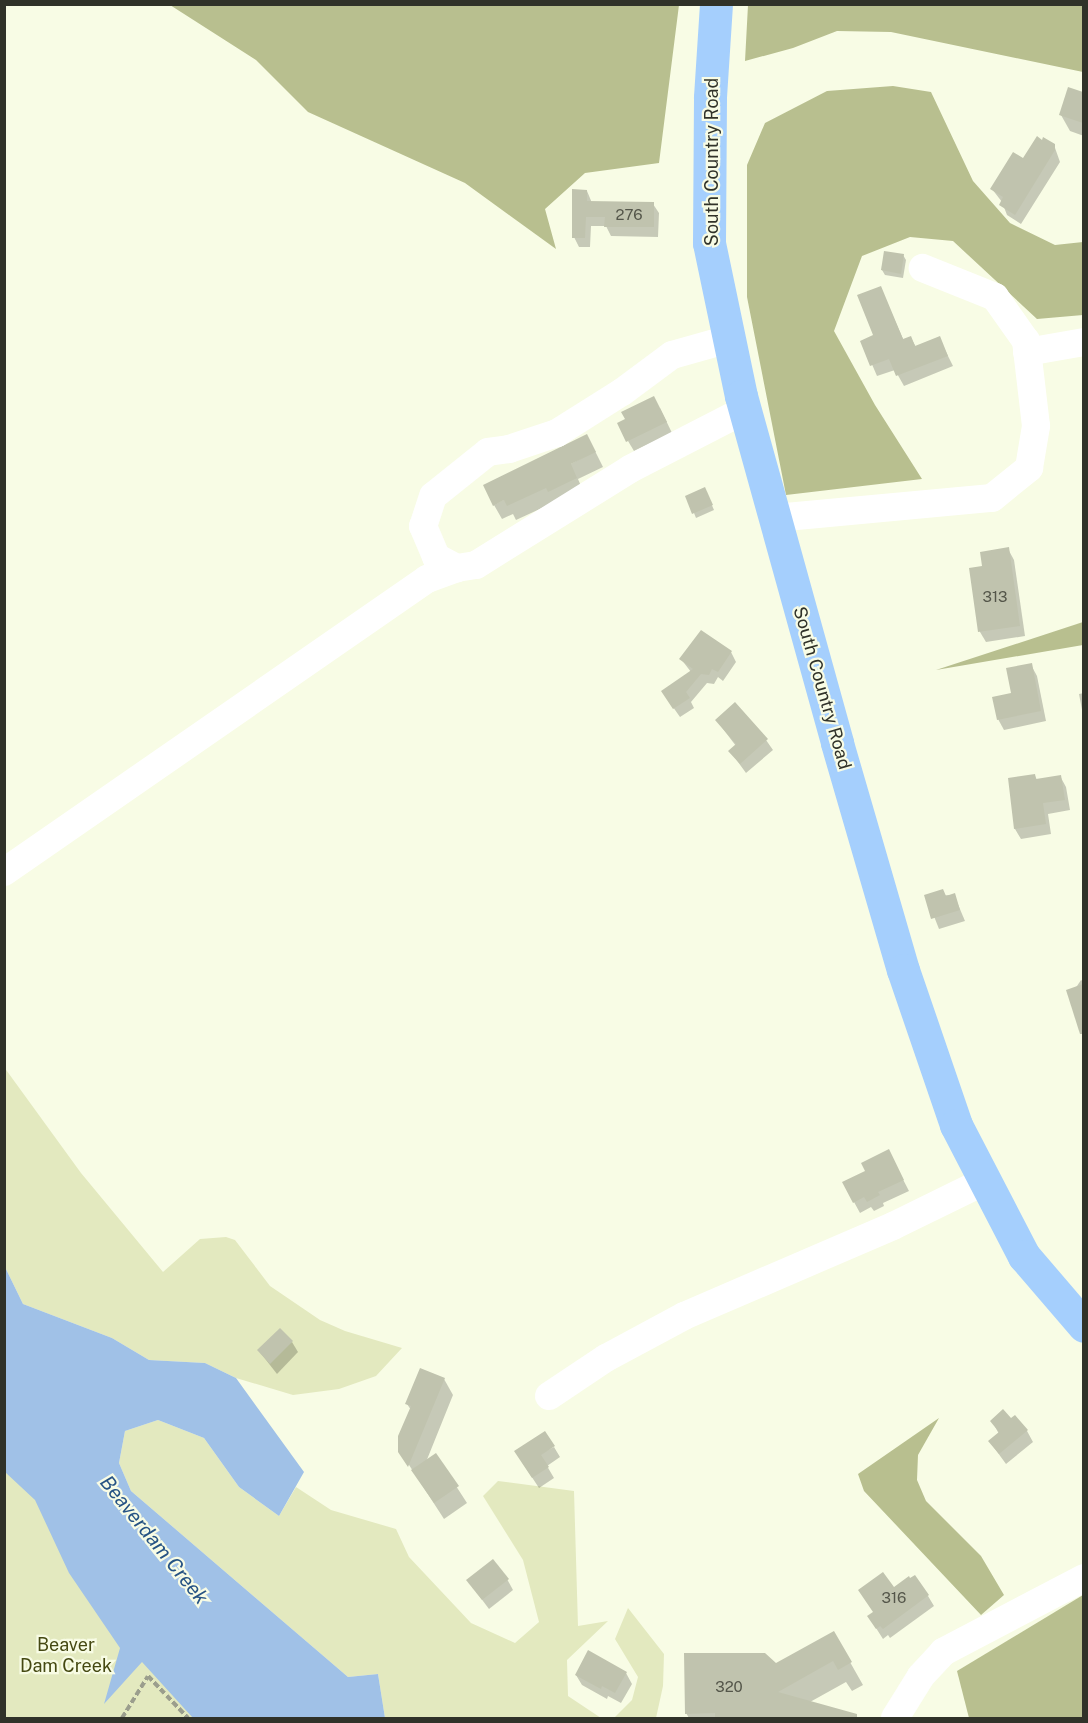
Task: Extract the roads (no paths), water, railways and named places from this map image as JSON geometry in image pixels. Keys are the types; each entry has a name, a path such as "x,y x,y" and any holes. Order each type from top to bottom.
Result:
{"main road":[{"name":"South Country Road","path":"716,4 710,98 709,243 745,410 903,970 956,1125 1024,1256 1083,1326"}],"lane":[{"path":"775,518 992,498 1029,468 1036,426 1026,341 995,297 923,268"},
{"path":"457,568 436,557 423,526 433,496 488,452 510,449 557,433 622,392 672,355 729,339"},
{"path":"1028,352 1083,342"},
{"path":"4,872 427,579 457,568 476,565 630,469 745,410"},
{"path":"549,1396 606,1358 684,1316 893,1226 985,1181"},
{"path":"895,1719 921,1676 943,1652 1083,1578"}],"water":[{"name":"Beaverdam Creek","path":"5,1267 23,1304 112,1338 149,1360 205,1363 236,1378 304,1472 279,1516 239,1487 204,1438 158,1420 125,1431 119,1463 131,1491 348,1677 378,1674 385,1718 193,1718 142,1662 104,1704 120,1648 69,1573 35,1500 5,1472"}],"park label":[{"name":"Beaver Dam Creek","path":"66,1656"}]}
